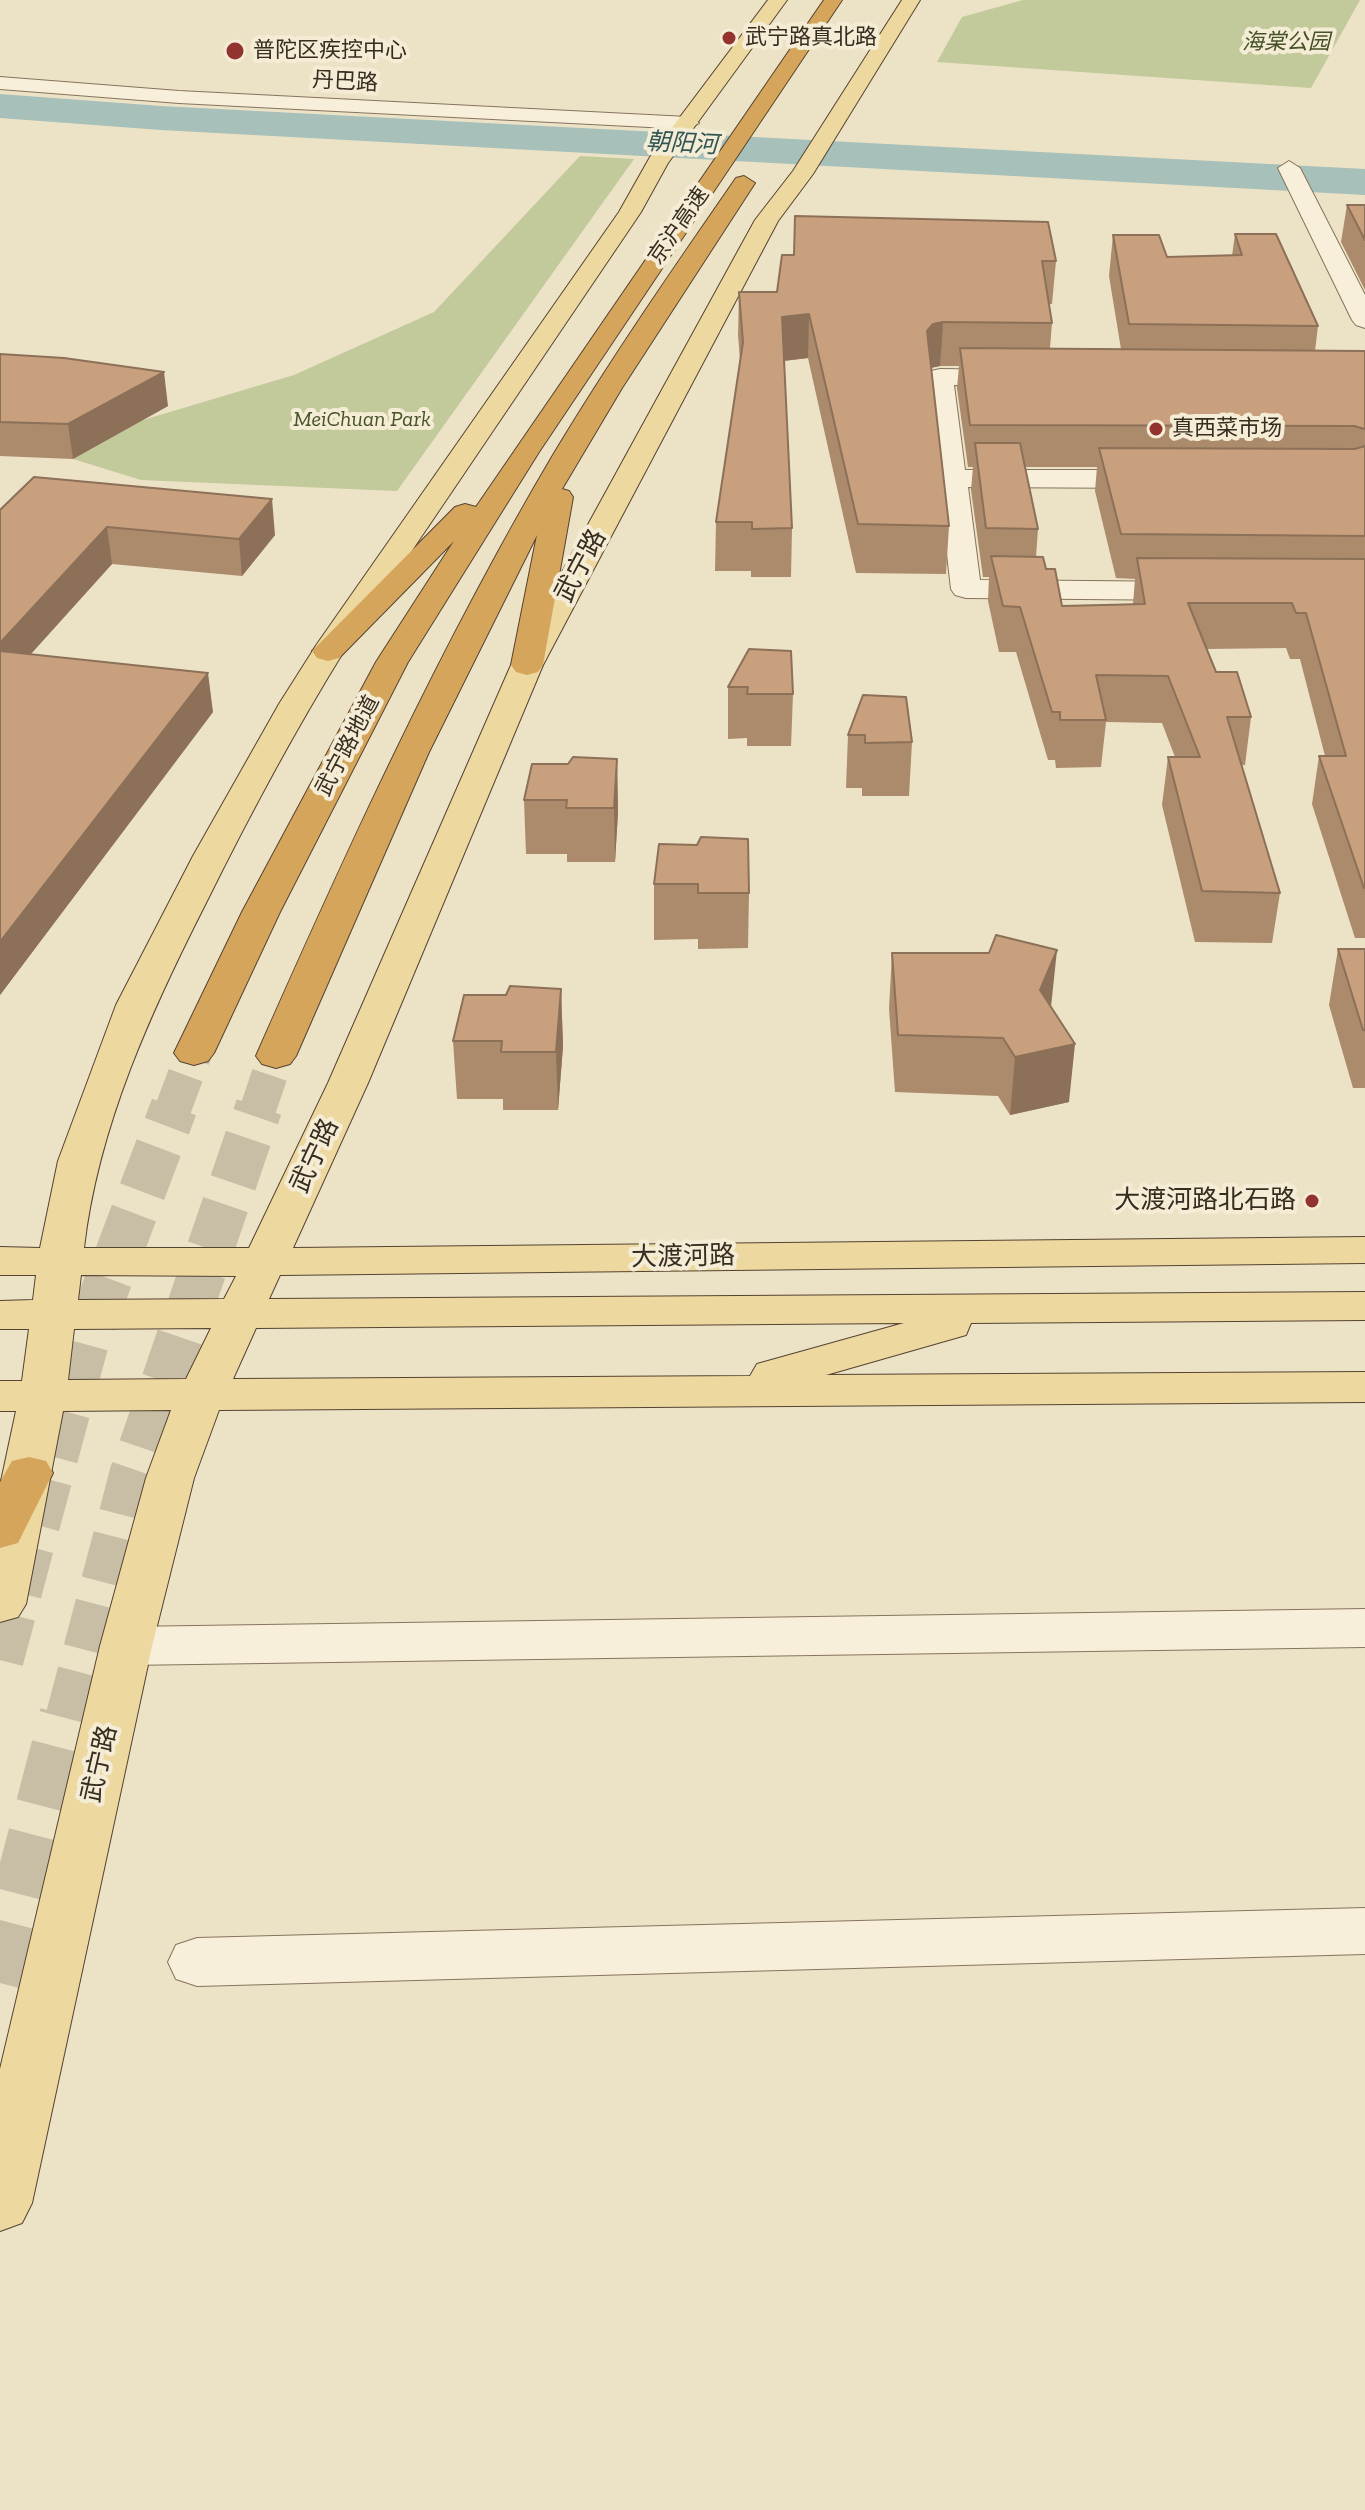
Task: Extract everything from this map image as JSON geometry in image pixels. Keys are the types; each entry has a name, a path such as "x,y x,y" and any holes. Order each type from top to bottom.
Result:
{"highway":[{"name":"京沪高速","path":"525,452 833,0"},
{"name":"京沪高速","path":"567,456 759,160"},
{"path":"328,651 525,452"},
{"name":"武宁路地道","path":"194,1053 261,912 392,662 525,452"},
{"path":"527,665 567,456"},
{"path":"276,1056 338,910 403,771 455,665 567,456"},
{"path":"0,1531 29,1473"}],"main road":[{"path":"670,163 684,127 780,0"},
{"path":"0,1604 29,1473 22,1396 53,1315 79,1161 135,1005 211,856 328,651 630,212 771,35 780,0"},
{"path":"792,173 889,5 896,0"},
{"path":"792,173 822,141 911,0"},
{"name":"武宁路","path":"0,2203 126,1646 170,1478 202,1394 365,1045 527,665 792,173"},
{"name":"大渡河路","path":"0,1261 264,1262 1365,1250"},
{"path":"0,1315 238,1316 1365,1306"},
{"path":"717,1391 1006,1309"},
{"path":"22,1396 1365,1387"}],"street":[{"name":"丹巴路","path":"0,83 179,97 684,127"},
{"path":"1294,176 1365,320"},
{"path":"1050,378 940,377 966,589 1221,592"},
{"path":"952,478 1174,480"},
{"path":"126,1646 1365,1628"},
{"path":"197,1962 1365,1931"}],"green space":[{"name":"海棠公园","path":"1023,0 1360,0 1311,88 937,62 962,17"},
{"name":"MeiChuan Park","path":"580,156 634,159 397,491 141,480 73,459 143,420 294,375 434,312"}],"building":[{"path":"1347,205 1365,205 1365,240"},
{"path":"795,216 1048,222 1056,261 1042,261 1052,323 943,322 933,324 927,331 949,526 858,524 809,314 782,317 792,528 752,529 752,522 716,522 743,342 739,292 777,292 782,255 794,255"},
{"path":"1235,234 1276,234 1318,326 1129,324 1113,235 1159,235 1167,257 1242,255"},
{"path":"960,348 1365,351 1365,429 1354,426 970,425"},
{"path":"0,354 64,358 164,372 68,424 0,422"},
{"path":"975,443 1020,443 1038,529 986,528"},
{"path":"1365,446 1365,536 1121,534 1099,448 1355,449"},
{"path":"34,477 272,499 239,539 107,527 0,643 0,510"},
{"path":"991,556 1043,557 1046,569 1055,569 1062,606 1145,604 1137,558 1365,559 1365,888 1319,756 1346,756 1306,613 1296,613 1292,603 1188,603 1216,672 1237,672 1251,717 1227,717 1280,893 1202,891 1168,757 1200,757 1168,676 1096,675 1106,720 1060,720 1060,712 1052,712 1020,607 1003,606"},
{"path":"749,649 791,651 793,694 747,694 748,687 728,687"},
{"path":"0,651 208,673 0,942"},
{"path":"863,695 906,697 912,742 865,743 865,735 848,735"},
{"path":"573,757 617,759 614,808 566,808 567,800 524,800 532,764 568,764"},
{"path":"701,837 748,839 749,893 698,893 698,884 654,884 659,844 697,845"},
{"path":"996,935 1057,950 1040,990 1075,1044 1015,1057 1003,1038 898,1035 892,953 989,953"},
{"path":"1338,949 1365,949 1365,1030 1363,1030"},
{"path":"510,986 561,989 556,1052 501,1052 502,1041 453,1041 464,995 506,995"}],"waterway":[{"name":"朝阳河","path":"0,106 161,118 1365,182"}],"tunnel":[{"path":"173,1109 194,1053"},
{"path":"258,1109 276,1056"},
{"path":"0,1660 86,1340 174,1107"},
{"path":"69,1718 133,1474 259,1107"},
{"path":"0,1983 70,1716"}],"place":[{"name":"武宁路真北路","path":"729,38"},
{"name":"普陀区疾控中心","path":"235,51"},
{"name":"真西菜市场","path":"1156,429"},
{"name":"大渡河路北石路","path":"1312,1201"}]}
